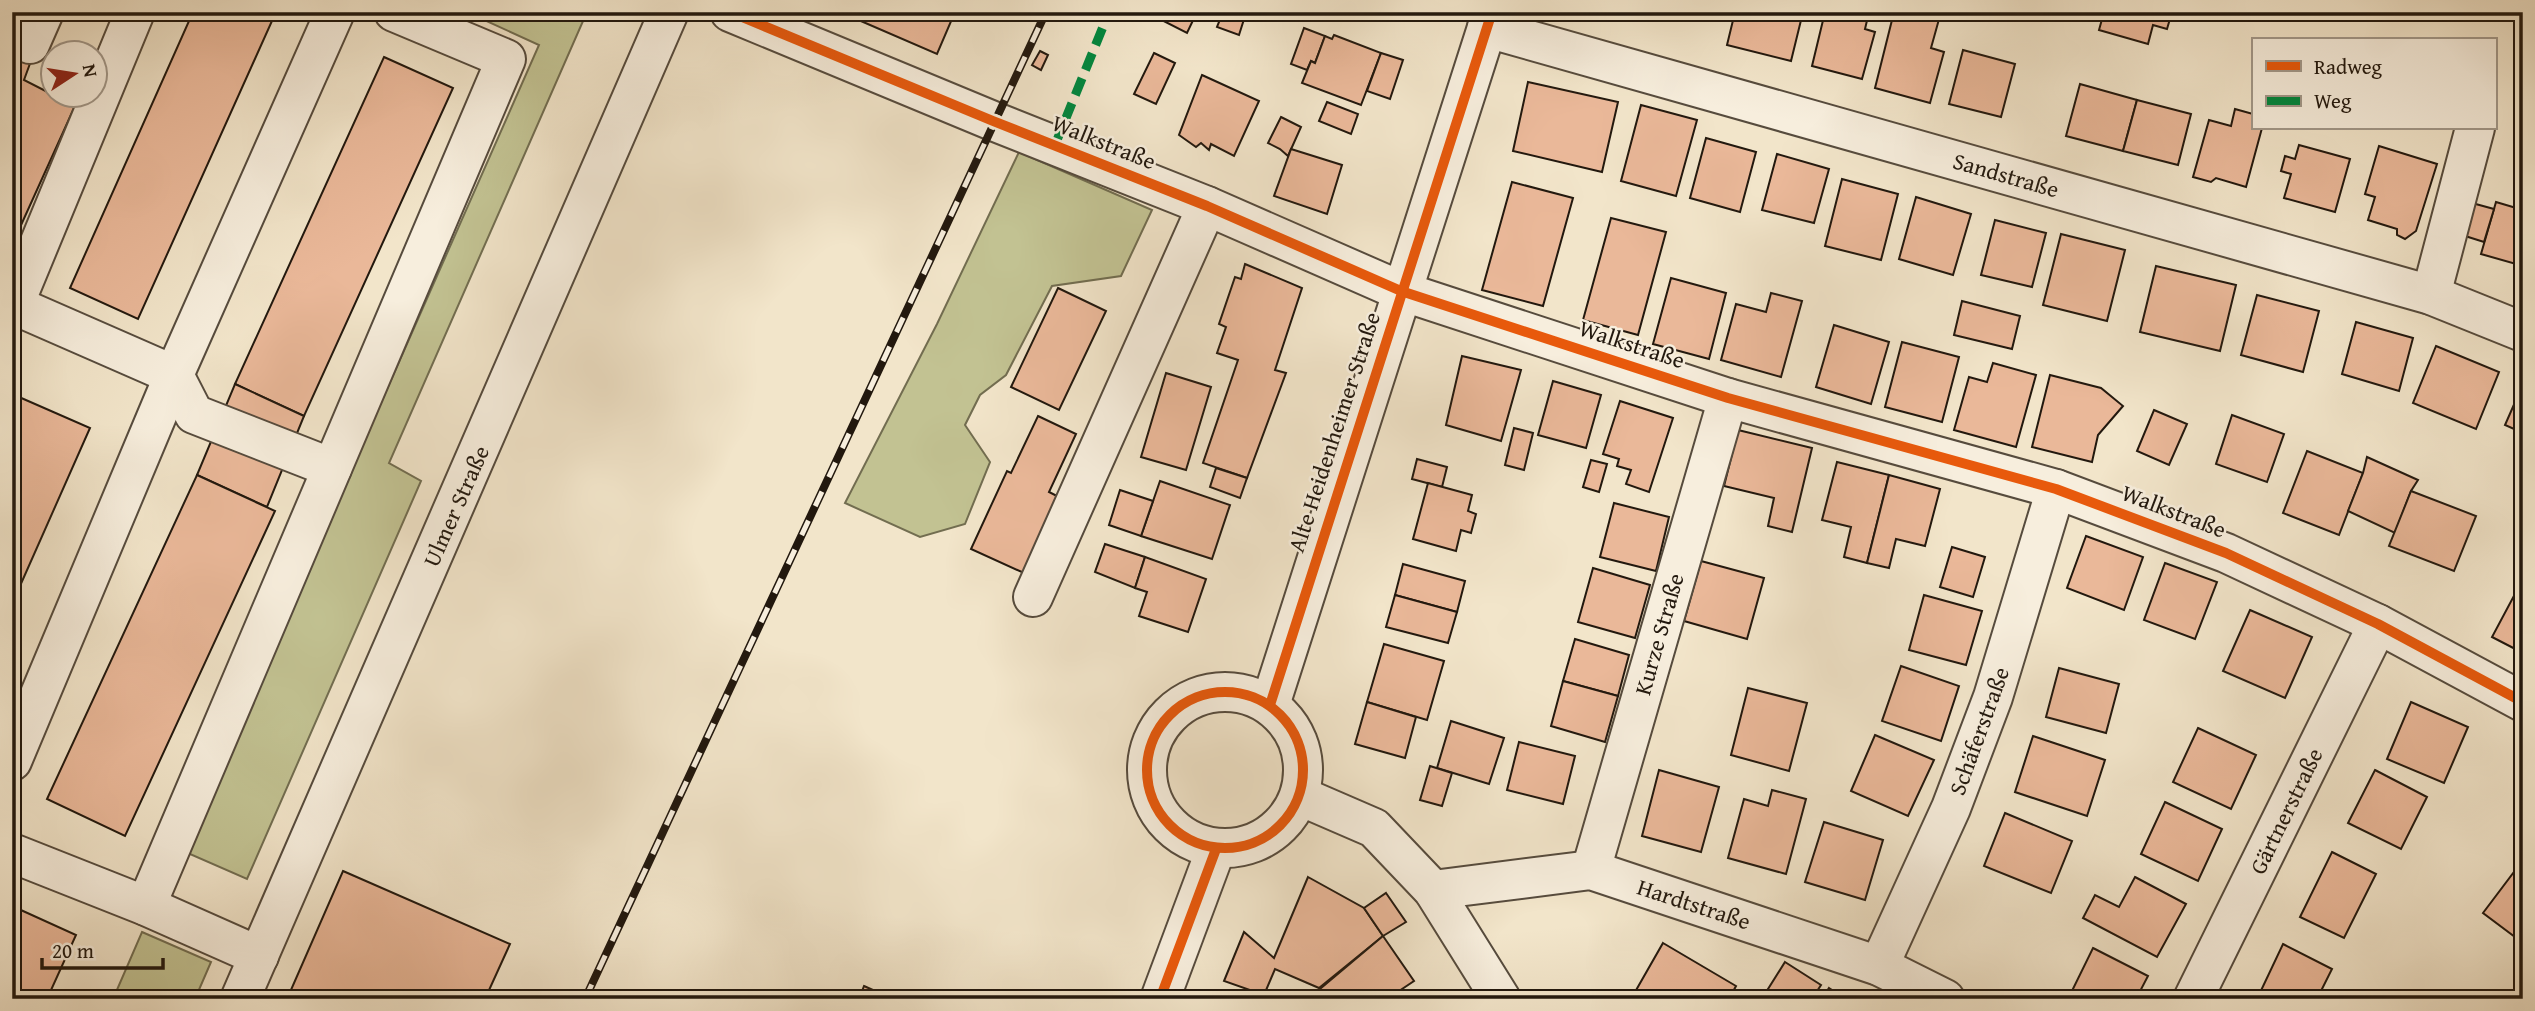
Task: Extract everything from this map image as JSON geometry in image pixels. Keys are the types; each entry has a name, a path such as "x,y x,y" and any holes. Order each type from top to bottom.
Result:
{"street":[{"path":"135,12 14,305 174,375 194,414 332,468"},
{"path":"12,761 174,375 335,12"},
{"path":"146,906 506,59 394,12"},
{"name":"Ulmer Straße","path":"240,999 669,12"},
{"name":"Walkstraße","path":"730,12 1208,206 1401,291 1728,398 2056,489 2226,553 2378,624 2523,702"},
{"name":"Alte Heidenheimer Straße","path":"1269,705 1489,20"},
{"name":"Sandstraße","path":"1489,20 2431,295 2523,332"},
{"path":"2431,295 2474,130"},
{"path":"1033,597 1208,206"},
{"name":"Kurze Straße","path":"1591,870 1728,398"},
{"name":"Schäferstraße","path":"1879,966 1951,808 1993,697 2056,489"},
{"name":"Gärtnerstraße","path":"2193,999 2378,624"},
{"path":"1223,692 1247,694 1269,705 1288,722 1300,745 1304,770 1300,796 1287,819 1267,837 1243,847 1216,849 1194,842 1174,829 1158,811 1149,790 1147,766 1152,743 1163,722 1180,706 1200,696 1223,692"},
{"path":"1300,796 1374,828 1433,890 1501,999"},
{"path":"1160,999 1216,849"},
{"path":"12,853 146,906 259,956"},
{"name":"Hardtstraße","path":"1433,890 1591,870 1879,966 1945,999"}],"green space":[{"path":"485,12 587,12 389,463 421,481 247,879 183,851 539,45 482,19"},
{"path":"1019,152 1152,210 1121,276 1052,286 1006,375 980,395 965,425 990,462 965,524 920,537 845,503 937,324"},
{"path":"142,932 211,962 195,999 113,999"}],"building":[{"path":"193,12 276,12 138,319 70,288"},
{"path":"840,12 955,12 937,54"},
{"path":"1146,12 1197,12 1187,33"},
{"path":"1223,12 1245,16 1239,35 1217,27"},
{"path":"1735,12 1803,12 1791,61 1727,45"},
{"path":"1825,12 1869,12 1865,29 1875,32 1862,79 1812,66"},
{"path":"1894,12 1941,12 1931,48 1944,52 1930,103 1875,88"},
{"path":"2104,12 2172,12 2167,29 2153,25 2148,44 2099,30"},
{"path":"1304,28 1325,36 1315,63 1311,61 1307,70 1291,64"},
{"path":"1334,35 1381,53 1361,105 1302,83 1311,61 1315,63 1325,36 1332,39"},
{"path":"12,49 32,58 24,80 38,87 38,108 74,108 12,245"},
{"path":"1963,50 2015,64 2001,117 1949,104"},
{"path":"1040,51 1048,55 1041,70 1032,65"},
{"path":"1154,53 1175,63 1156,104 1134,94"},
{"path":"1381,53 1403,60 1390,99 1367,91"},
{"path":"384,57 453,88 304,416 235,384"},
{"path":"1202,75 1259,101 1234,156 1211,144 1209,150 1201,143 1196,147 1179,135"},
{"path":"1528,82 1618,102 1602,172 1513,151"},
{"path":"2080,84 2137,100 2123,151 2066,136"},
{"path":"2137,100 2191,114 2178,165 2123,151"},
{"path":"1327,102 1358,114 1351,134 1319,121"},
{"path":"1641,105 1697,120 1676,196 1621,181"},
{"path":"2235,109 2252,114 2252,130 2261,130 2246,187 2216,178 2211,182 2193,177 2209,120 2231,126"},
{"path":"1281,117 1301,127 1288,156 1268,143"},
{"path":"1706,138 1756,152 1740,212 1690,198"},
{"path":"2299,145 2350,159 2335,212 2284,198 2291,174 2281,171 2285,156 2295,159"},
{"path":"2379,146 2437,164 2416,231 2405,239 2397,235 2397,229 2368,220 2375,197 2365,194"},
{"path":"1291,149 1342,165 1327,214 1274,196"},
{"path":"1777,154 1829,169 1814,223 1762,210"},
{"path":"1842,179 1898,194 1881,260 1825,246"},
{"path":"1512,182 1573,198 1543,306 1482,290"},
{"path":"1916,197 1971,214 1953,275 1899,259"},
{"path":"2496,202 2523,210 2523,266 2481,254"},
{"path":"2472,203 2494,209 2484,242 2462,235"},
{"path":"1611,218 1666,232 1638,335 1583,320"},
{"path":"1995,220 2046,233 2032,287 1981,275"},
{"path":"2061,234 2125,250 2107,321 2043,305"},
{"path":"1245,264 1302,288 1275,370 1286,373 1247,478 1203,463 1238,360 1217,353 1226,327 1219,324 1235,277 1241,279"},
{"path":"2156,266 2236,285 2220,351 2140,332"},
{"path":"1671,278 1726,293 1709,359 1653,344"},
{"path":"1058,288 1106,311 1059,410 1011,387"},
{"path":"1771,293 1802,301 1781,377 1721,360 1736,304 1766,312"},
{"path":"2257,295 2319,311 2303,372 2241,355"},
{"path":"1962,301 2020,316 2012,349 1954,335"},
{"path":"2356,322 2413,338 2399,391 2342,374"},
{"path":"1834,325 1889,342 1871,404 1816,387"},
{"path":"1902,342 1959,357 1942,422 1885,407"},
{"path":"2436,346 2499,372 2476,429 2413,403"},
{"path":"1462,356 1521,370 1501,441 1446,425"},
{"path":"1993,363 2036,375 2016,447 1954,430 1969,377 1987,382"},
{"path":"1166,373 1211,387 1186,470 1141,457"},
{"path":"2050,375 2101,388 2123,406 2098,435 2092,462 2032,447"},
{"path":"1553,381 1601,395 1586,448 1538,435"},
{"path":"235,384 304,416 267,507 197,475"},
{"path":"2523,384 2523,433 2505,425"},
{"path":"19,397 90,428 12,604 12,412"},
{"path":"1620,401 1673,418 1649,492 1626,484 1631,470 1617,466 1619,459 1603,454"},
{"path":"2154,410 2187,424 2169,465 2137,451"},
{"path":"2232,415 2284,434 2267,482 2216,464"},
{"path":"1038,416 1076,434 1049,492 1059,497 1024,573 971,549 1007,471 1011,473"},
{"path":"1514,428 1533,433 1524,470 1505,465"},
{"path":"1738,430 1812,448 1792,532 1768,526 1774,498 1724,486"},
{"path":"2307,451 2363,473 2339,535 2283,513"},
{"path":"2367,457 2418,480 2395,533 2348,511"},
{"path":"1417,459 1447,467 1442,487 1412,479"},
{"path":"1591,460 1607,464 1599,492 1583,487"},
{"path":"1837,462 1889,475 1867,563 1844,557 1851,527 1822,520"},
{"path":"1216,468 1247,478 1240,498 1210,487"},
{"path":"197,475 275,511 125,836 47,799"},
{"path":"1889,475 1940,489 1925,546 1896,539 1889,568 1867,563"},
{"path":"1160,481 1230,505 1212,559 1141,536"},
{"path":"1428,483 1472,495 1468,511 1476,514 1471,533 1461,530 1456,551 1413,539"},
{"path":"1120,490 1153,501 1141,536 1109,525"},
{"path":"2411,491 2476,516 2454,571 2389,546"},
{"path":"1614,503 1669,517 1656,571 1600,557"},
{"path":"2086,536 2143,557 2124,610 2067,588"},
{"path":"1105,544 1145,557 1135,588 1095,572"},
{"path":"1952,547 1985,557 1973,597 1940,587"},
{"path":"1145,557 1206,579 1188,632 1139,616 1147,592 1135,588"},
{"path":"1701,561 1764,578 1747,639 1684,621"},
{"path":"2165,563 2217,582 2195,639 2144,620"},
{"path":"1403,564 1465,581 1457,612 1395,595"},
{"path":"1593,568 1650,585 1635,638 1578,622"},
{"path":"2516,592 2523,595 2523,653 2492,637"},
{"path":"1395,595 1457,612 1448,643 1386,627"},
{"path":"1924,595 1982,611 1966,665 1909,650"},
{"path":"2250,610 2312,637 2285,698 2223,671"},
{"path":"1575,639 1629,655 1618,696 1563,681"},
{"path":"1384,644 1444,661 1427,720 1367,702"},
{"path":"1901,666 1959,686 1941,741 1882,721"},
{"path":"2059,668 2119,684 2106,733 2046,717"},
{"path":"1563,681 1618,696 1605,742 1551,726"},
{"path":"1748,688 1807,703 1789,771 1731,755"},
{"path":"1367,702 1416,717 1405,758 1355,744"},
{"path":"2411,702 2468,727 2444,783 2387,759"},
{"path":"1451,721 1504,738 1489,784 1437,768"},
{"path":"2198,728 2256,755 2231,809 2173,782"},
{"path":"1875,735 1934,760 1908,816 1851,791"},
{"path":"2033,736 2105,760 2087,816 2015,792"},
{"path":"1519,742 1575,756 1563,804 1507,790"},
{"path":"1430,766 1452,773 1442,806 1420,800"},
{"path":"1659,770 1719,787 1701,852 1642,836"},
{"path":"2375,770 2427,797 2401,849 2348,823"},
{"path":"1772,790 1806,799 1786,874 1728,858 1744,799 1768,806"},
{"path":"2165,802 2222,829 2198,881 2141,854"},
{"path":"2005,813 2072,841 2051,893 1984,866"},
{"path":"1824,822 1883,840 1865,900 1805,882"},
{"path":"2332,852 2376,874 2344,938 2300,917"},
{"path":"2523,860 2523,943 2483,913"},
{"path":"343,871 510,944 485,999 287,999"},
{"path":"1308,877 1364,908 1383,936 1319,988 1275,969 1264,995 1224,981 1244,932 1274,958"},
{"path":"2135,877 2186,904 2157,957 2083,918 2095,895 2119,907"},
{"path":"1386,893 1406,922 1383,936 1364,908"},
{"path":"12,906 76,935 47,999 12,999"},
{"path":"1383,936 1414,981 1387,999 1308,999"},
{"path":"1663,943 1736,986 1729,999 1631,999"},
{"path":"2283,944 2332,969 2317,999 2257,999"},
{"path":"2093,948 2148,976 2136,999 2068,999"},
{"path":"1785,962 1821,985 1812,999 1763,997"},
{"path":"864,986 893,999 859,999"},
{"path":"1829,988 1846,999 1822,999"}],"railway":[{"path":"585,999 1046,12"}],"marked path":[{"path":"1055,145 1109,12"}],"cycle path":[{"path":"730,12 1207,206 1401,291 1728,398 2056,489 2226,553 2378,624 2523,702"},
{"path":"1270,705 1492,12"},
{"path":"1225,692 1255,698 1280,715 1297,740 1303,770 1297,800 1280,825 1255,842 1225,848 1195,842 1170,825 1153,800 1147,770 1153,740 1170,715 1195,698 1225,692"},
{"path":"1160,999 1216,849"}]}
